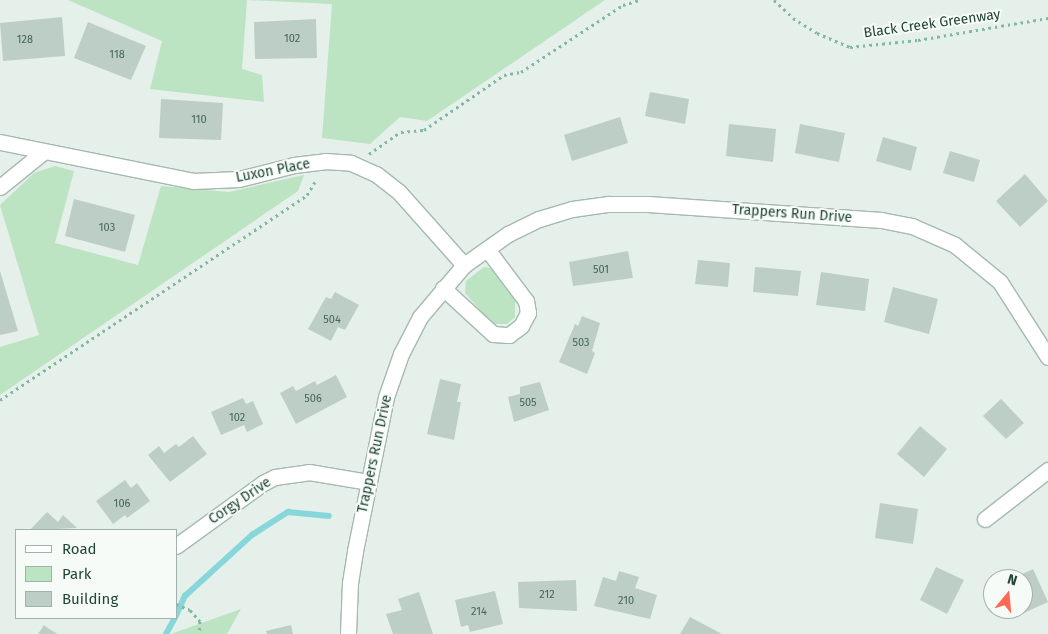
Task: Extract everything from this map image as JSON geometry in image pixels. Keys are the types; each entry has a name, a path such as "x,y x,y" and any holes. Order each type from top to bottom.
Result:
{"street":[{"name":"Luxon Place","path":"0,142 43,152 201,181 239,179 286,167 325,162 356,164 376,174 398,192 464,265"},
{"path":"0,187 43,152"},
{"name":"Trappers Run Drive","path":"348,634 350,583 369,482 393,375 408,339 443,288 464,265 487,249 539,219 572,209 610,204 881,220 931,232 955,245 1000,282 1048,357"},
{"path":"443,288 493,334 508,335 521,326 528,313 526,301 487,249"},
{"path":"985,519 1048,470"},
{"name":"Corgy Drive","path":"178,545 262,483 275,477 309,472 369,482"}],"path":[{"path":"356,164 395,136 424,130 504,75 522,72 623,5 639,0"},
{"name":"Black Creek Greenway","path":"774,0 793,18 817,33 850,46 918,40 1048,18"},
{"path":"0,400 307,196 325,162"},
{"path":"178,605 190,610 200,620 199,634"}],"green space":[{"path":"68,0 247,0 242,69 262,75 264,102 150,89 162,41"},
{"path":"247,0 605,0 427,121 400,117 370,144 322,138 332,4"},
{"path":"55,166 74,171 55,243 138,265 161,186 229,192 304,175 298,191 0,395 0,347 39,335 0,205 34,173"},
{"path":"484,267 491,268 515,299 515,317 507,324 492,324 465,293 466,281"},
{"path":"241,609 227,634 171,634"}],"building":[{"path":"62,17 65,56 3,61 0,23"},
{"path":"316,19 317,58 255,59 254,22"},
{"path":"88,22 146,46 131,80 74,58"},
{"path":"650,92 689,99 685,124 645,116"},
{"path":"161,99 223,103 221,140 159,138"},
{"path":"620,117 628,143 572,161 564,135"},
{"path":"729,124 776,129 773,162 726,156"},
{"path":"800,124 845,133 839,162 795,153"},
{"path":"883,137 917,147 911,171 876,161"},
{"path":"950,151 980,160 974,182 943,173"},
{"path":"1025,174 1048,201 1020,227 996,201"},
{"path":"74,199 135,215 125,252 65,236"},
{"path":"628,251 633,278 573,286 569,262"},
{"path":"698,260 730,263 728,287 695,284"},
{"path":"755,267 801,271 798,296 753,292"},
{"path":"0,271 18,331 0,335"},
{"path":"821,272 869,279 865,311 816,305"},
{"path":"893,287 938,299 929,334 884,322"},
{"path":"335,292 359,305 345,330 338,327 331,341 308,329 326,297 331,299"},
{"path":"582,316 600,323 592,351 595,353 587,374 559,362 575,324 578,326"},
{"path":"336,375 347,397 296,424 280,393 293,386 296,391 315,381 317,385"},
{"path":"440,379 461,384 457,402 461,402 454,440 427,434"},
{"path":"540,382 549,410 514,422 508,397 520,394 520,387"},
{"path":"243,398 246,404 253,401 263,424 247,432 244,425 221,435 211,412"},
{"path":"1001,399 1024,423 1006,439 983,416"},
{"path":"920,426 947,449 924,477 897,454"},
{"path":"193,436 207,454 170,482 148,455 159,446 164,453 176,444 179,447"},
{"path":"125,480 131,488 137,483 150,501 127,518 125,515 113,524 96,501"},
{"path":"880,503 918,509 913,544 875,538"},
{"path":"47,512 58,522 63,515 77,528 54,529 31,529"},
{"path":"936,567 964,580 947,614 920,600"},
{"path":"1033,569 1048,602 1033,609"},
{"path":"619,571 639,577 635,588 657,595 650,619 594,606 603,577 616,581"},
{"path":"576,580 577,611 519,608 518,582"},
{"path":"495,591 503,624 470,632 468,625 461,627 455,600"},
{"path":"419,592 433,634 393,634 386,614 402,610 398,599"},
{"path":"690,617 722,634 680,634"},
{"path":"44,625 49,629 58,634 38,634"},
{"path":"291,625 293,634 267,634 266,631"}],"waterway":[{"path":"178,612 185,596 252,535 288,512 329,516"},
{"path":"166,634 174,619"}]}
